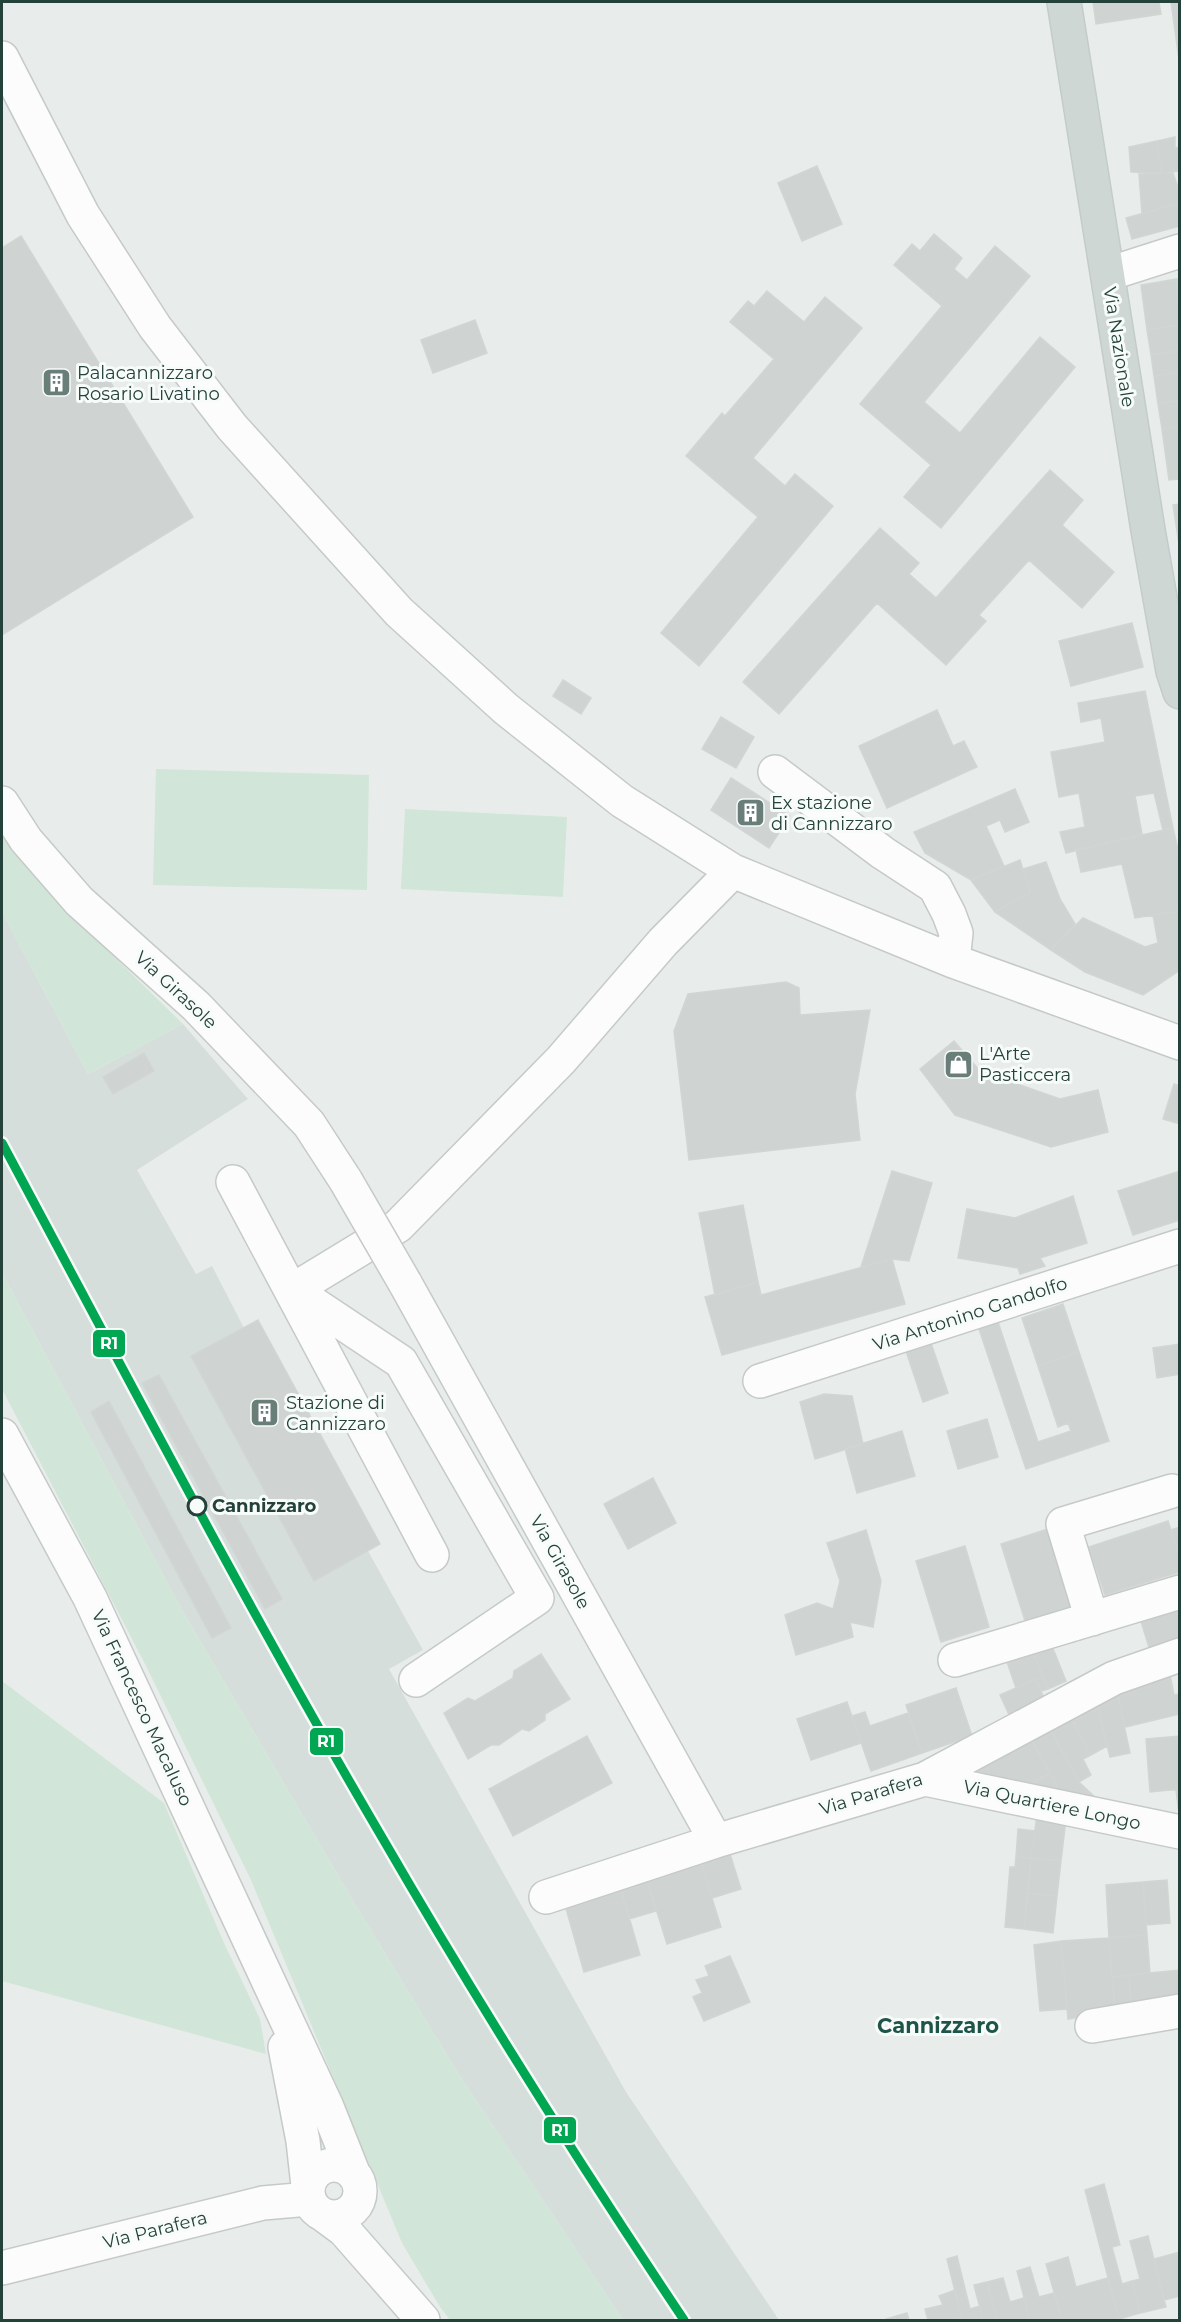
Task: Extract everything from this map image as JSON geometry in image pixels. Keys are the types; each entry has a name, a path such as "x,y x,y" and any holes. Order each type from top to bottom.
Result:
{"main road":[{"name":"Via Nazionale","path":"1064,2 1148,530 1173,671 1179,692"}],"street":[{"path":"2,58 78,206 155,327 248,445 399,612 506,710 622,801 734,871 953,961 1179,1043"},
{"path":"1108,274 1179,251"},
{"path":"775,772 883,853 935,887 956,933 953,961"},
{"name":"Via Girasole","path":"2,803 26,840 79,901 196,1006 309,1124 346,1181 405,1283 716,1841"},
{"path":"292,1290 398,1226 561,1060 663,942 734,871"},
{"path":"233,1182 432,1555"},
{"name":"Via Antonino Gandolfo","path":"760,1381 1179,1246"},
{"path":"292,1290 401,1362 537,1598 416,1680"},
{"name":"Via Francesco Macaluso","path":"2,1436 90,1598 271,1987"},
{"path":"1092,1619 1063,1524 1172,1491"},
{"path":"955,1660 1179,1592"},
{"name":"Via Parafera","path":"546,1897 716,1841 925,1779 1114,1678 1179,1654"},
{"name":"Via Quartiere Longo","path":"925,1779 1179,1832"},
{"path":"271,1987 327,2107 368,2217 396,2277 419,2316"},
{"path":"271,1987 292,2077 314,2200 345,2230 419,2316"},
{"path":"1092,2026 1179,2011"},
{"path":"327,2165 345,2167 357,2183 356,2204 349,2213 337,2217 314,2200 317,2171 327,2165"},
{"name":"Via Parafera","path":"2,2268 263,2203 314,2200"}],"shaded area":[{"path":"2,912 88,1074 183,1024 248,1099 137,1170 196,1274 212,1266 244,1328 258,1320 380,1544 368,1551 423,1650 389,1669 626,2092 779,2320 623,2320 459,2075 183,1612 2,1273"}],"green space":[{"path":"156,769 369,775 367,890 153,885"},
{"path":"405,809 567,817 563,897 401,889"},
{"path":"2,832 53,897 183,1024 88,1074 2,912"},
{"path":"2,1273 183,1612 352,1899 459,2075 623,2320 450,2320 402,2243 251,1880 145,1664 2,1389"},
{"path":"2,1681 164,1803 224,1943 260,2019 266,2054 2,1981"}],"building":[{"path":"1093,2 1159,2 1161,14 1096,24"},
{"path":"1171,2 1180,2 1180,67"},
{"path":"1175,137 1175,148 1180,147 1180,171 1162,173 1157,141"},
{"path":"1157,141 1162,173 1131,172 1129,147"},
{"path":"817,166 842,224 802,241 778,183"},
{"path":"1173,173 1180,193 1180,203 1142,214 1139,174"},
{"path":"1180,203 1180,226 1132,239 1126,218"},
{"path":"934,234 962,258 954,269 967,280 995,246 1030,276 924,402 960,433 1040,337 1075,367 941,528 904,497 931,465 860,404 942,306 894,265 912,244 920,251"},
{"name":"Palacannizzaro Rosario Livatino","path":"21,236 193,517 2,635 2,248"},
{"path":"1177,279 1180,325 1147,330 1141,285"},
{"path":"767,291 804,322 825,297 862,328 753,458 785,486 795,474 833,506 699,666 661,633 758,517 686,456 722,413 725,416 774,359 730,322 748,301 754,306"},
{"path":"475,320 487,353 433,373 421,340"},
{"path":"1180,325 1180,351 1151,355 1147,330"},
{"path":"1180,351 1180,372 1154,376 1151,355"},
{"path":"1180,372 1180,400 1158,404 1154,376"},
{"path":"1180,400 1180,426 1162,429 1158,404"},
{"path":"1180,426 1180,479 1169,480 1162,429"},
{"path":"1050,470 1083,500 1062,525 1114,572 1082,608 1029,560 979,615 986,621 946,665 877,603 779,714 743,682 880,528 919,563 909,574 936,598"},
{"path":"1180,504 1180,551 1173,505"},
{"path":"1132,623 1143,667 1071,686 1059,641"},
{"path":"563,680 591,698 581,714 553,696"},
{"path":"1145,691 1173,828 1163,830 1154,793 1135,796 1142,834 1066,853 1060,832 1085,827 1079,793 1059,797 1051,752 1105,742 1101,718 1081,722 1078,703"},
{"path":"937,710 953,746 964,741 977,767 887,808 859,746"},
{"path":"721,717 754,737 736,768 702,749"},
{"name":"Ex stazione di Cannizzaro","path":"731,778 790,816 769,848 711,810"},
{"path":"1015,789 1029,822 1005,832 1000,820 986,826 1004,866 971,880 925,853 914,832"},
{"path":"1173,828 1180,858 1180,911 1135,918 1122,864 1081,872 1076,850"},
{"path":"1020,860 1030,892 995,912 971,880"},
{"path":"1046,862 1060,899 1075,924 1051,950 995,912 1030,892 1023,869"},
{"path":"1180,911 1180,970 1143,995 1085,972 1051,950 1083,918 1145,947 1158,943 1153,915"},
{"path":"786,982 799,988 800,1015 870,1010 855,1094 860,1140 689,1160 674,1031 688,994"},
{"path":"954,1041 980,1071 1060,1099 1098,1090 1108,1132 1051,1147 955,1115 920,1069"},
{"path":"144,1053 154,1071 113,1094 103,1077"},
{"path":"1174,1084 1180,1086 1180,1124 1163,1119"},
{"path":"892,1171 932,1183 909,1261 892,1259 861,1267"},
{"path":"1180,1171 1180,1220 1133,1235 1118,1191"},
{"path":"1073,1196 1087,1243 1040,1258 1045,1266 1020,1274 1018,1268 958,1258 967,1209 1015,1218"},
{"path":"743,1205 758,1282 715,1295 699,1213"},
{"path":"892,1259 905,1304 722,1355 705,1297 758,1282 761,1295"},
{"path":"1063,1304 1079,1352 1038,1366 1022,1318"},
{"name":"Stazione di Cannizzaro","path":"258,1320 380,1544 314,1581 191,1356"},
{"path":"998,1322 1038,1442 1071,1431 1068,1423 1058,1427 1038,1366 1079,1352 1109,1441 1026,1469 979,1329"},
{"path":"931,1343 948,1393 923,1402 906,1351"},
{"path":"1180,1344 1180,1374 1157,1378 1153,1348"},
{"path":"159,1375 282,1599 265,1609 142,1383"},
{"path":"824,1394 852,1396 863,1444 815,1459 800,1402"},
{"path":"109,1401 231,1628 212,1638 91,1412"},
{"path":"987,1419 998,1457 958,1469 947,1431"},
{"path":"902,1431 915,1476 857,1493 845,1449"},
{"path":"653,1478 676,1523 628,1549 604,1504"},
{"path":"1168,1521 1180,1557 1180,1572 1105,1595 1089,1547"},
{"path":"1180,1527 1180,1557 1171,1530"},
{"path":"1048,1529 1073,1609 1026,1624 1001,1544"},
{"path":"866,1530 881,1581 873,1627 850,1622 853,1637 796,1655 785,1615 817,1603 833,1609 840,1581 827,1543"},
{"path":"965,1546 989,1627 941,1642 916,1561"},
{"path":"1180,1606 1180,1645 1151,1654 1140,1618"},
{"path":"1052,1646 1066,1681 1048,1689 1034,1654"},
{"path":"541,1654 570,1699 545,1714 545,1720 529,1731 522,1729 499,1745 491,1745 468,1759 444,1713 468,1698 475,1701 513,1678 514,1671"},
{"path":"1034,1654 1048,1689 1041,1691 1036,1679 1016,1688 1007,1662"},
{"path":"1169,1669 1174,1695 1180,1694 1180,1714 1125,1727 1116,1688"},
{"path":"1036,1679 1046,1703 1011,1719 1000,1695"},
{"path":"956,1688 972,1736 922,1753 906,1705"},
{"path":"1116,1688 1130,1753 1110,1757 1096,1699"},
{"path":"1096,1699 1107,1746 1091,1755 1069,1714"},
{"path":"847,1702 861,1743 811,1760 797,1719"},
{"path":"865,1712 870,1726 908,1713 922,1753 871,1771 852,1716"},
{"path":"1069,1714 1091,1755 1083,1759 1091,1775 1079,1782 1048,1725"},
{"path":"1048,1725 1079,1782 1099,1801 1052,1792 1057,1786 1028,1734"},
{"path":"1028,1734 1050,1773 1025,1787 991,1780 984,1757"},
{"path":"587,1736 612,1783 513,1836 489,1789"},
{"path":"1180,1736 1180,1789 1150,1792 1146,1739"},
{"path":"984,1757 991,1780 977,1777 973,1762"},
{"path":"1050,1773 1057,1786 1052,1792 1025,1787"},
{"path":"1180,1789 1180,1821 1176,1790"},
{"path":"1037,1815 1066,1819 1061,1861 1031,1858"},
{"path":"1018,1829 1035,1831 1031,1858 1016,1857"},
{"path":"730,1854 741,1889 712,1898 701,1863"},
{"path":"1016,1857 1031,1858 1024,1929 1005,1927 1010,1867 1015,1867"},
{"path":"1031,1858 1061,1861 1057,1896 1028,1893"},
{"path":"701,1863 721,1927 667,1944 647,1880"},
{"path":"647,1880 656,1911 629,1919 621,1889"},
{"path":"1167,1880 1170,1923 1146,1925 1143,1882"},
{"path":"1143,1882 1147,1935 1109,1938 1106,1885"},
{"path":"621,1889 640,1955 584,1972 565,1905"},
{"path":"1028,1893 1057,1896 1053,1933 1024,1929"},
{"path":"1147,1935 1150,1973 1112,1977 1109,1938"},
{"path":"1109,1938 1115,2011 1068,2019 1061,1941"},
{"path":"1061,1941 1067,2009 1040,2011 1034,1945"},
{"path":"730,1956 750,2002 704,2021 693,1997 702,1993 696,1980 709,1976 705,1966"},
{"path":"1180,1970 1180,1999 1132,2009 1129,1975"},
{"path":"1129,1975 1132,2009 1115,2011 1112,1977"},
{"path":"1104,2184 1120,2245 1112,2247 1122,2284 1132,2281 1140,2313 1119,2319 1085,2190"},
{"path":"1148,2236 1166,2307 1140,2313 1132,2281 1140,2279 1130,2241"},
{"path":"1180,2252 1180,2296 1164,2300 1154,2259"},
{"path":"957,2256 970,2309 980,2306 983,2320 962,2320 947,2259"},
{"path":"1068,2257 1076,2287 1108,2278 1119,2319 1062,2320 1046,2264"},
{"path":"1030,2267 1039,2297 1054,2293 1062,2320 1030,2320 1017,2271"},
{"path":"1003,2278 1010,2302 1024,2298 1030,2320 997,2320 987,2282"},
{"path":"987,2282 997,2320 983,2320 974,2285"},
{"path":"955,2290 962,2320 928,2320 925,2309 943,2305 939,2296"},
{"path":"907,2313 909,2320 886,2320 886,2319"}],"transit line":[{"name":"R1","path":"2,1143 142,1405 333,1753 455,1961 606,2202 684,2320"}],"place":[{"name":"Palacannizzaro Rosario Livatino","path":"56,383"},
{"name":"Ex stazione di Cannizzaro","path":"750,813"},
{"name":"L'Arte Pasticcera","path":"958,1064"},
{"name":"Stazione di Cannizzaro","path":"265,1413"},
{"name":"Cannizzaro","path":"197,1506"}],"district":[{"name":"Cannizzaro","path":"938,2025"}]}
